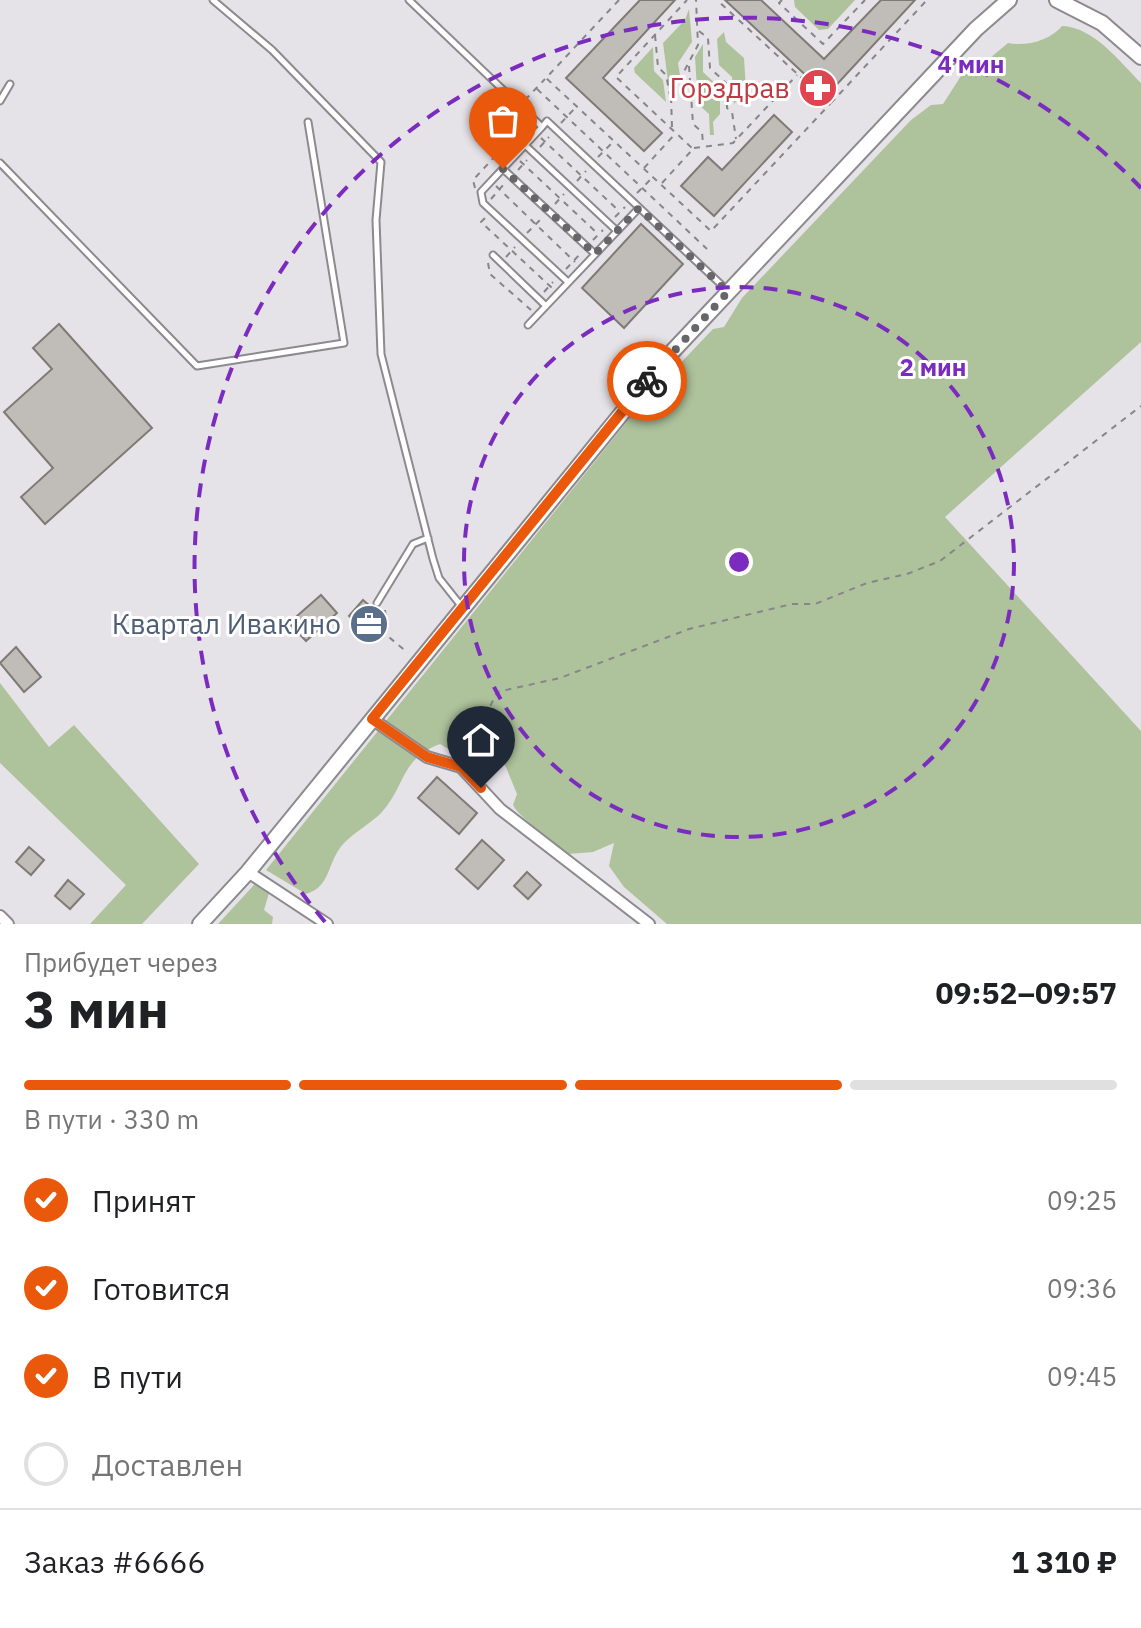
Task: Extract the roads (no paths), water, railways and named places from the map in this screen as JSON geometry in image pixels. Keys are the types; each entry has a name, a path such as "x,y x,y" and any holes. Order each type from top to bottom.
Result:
{"main road":[{"path":"200,924 248,872 642,386 976,29 1009,0"},
{"path":"1057,0 1102,23 1141,57"}],"street":[{"path":"372,719 427,757 461,767 500,809 649,924"},
{"path":"248,872 327,924"},
{"path":"0,916 8,924"}],"lane":[{"path":"213,0 272,50 381,162 376,220 379,343 439,578 463,608"},
{"path":"409,0 542,127"},
{"path":"0,101 10,84"},
{"path":"568,282 483,203 481,192 547,121 728,292"},
{"path":"0,163 197,366 344,343 308,122"},
{"path":"525,145 617,231"},
{"path":"503,169 595,254"},
{"path":"528,325 639,208"},
{"path":"493,255 546,306"},
{"path":"377,603 413,544 428,538"}],"place":[{"name":"Горздрав","path":"818,88"},
{"name":"Квартал Ивакино","path":"369,624"}]}
